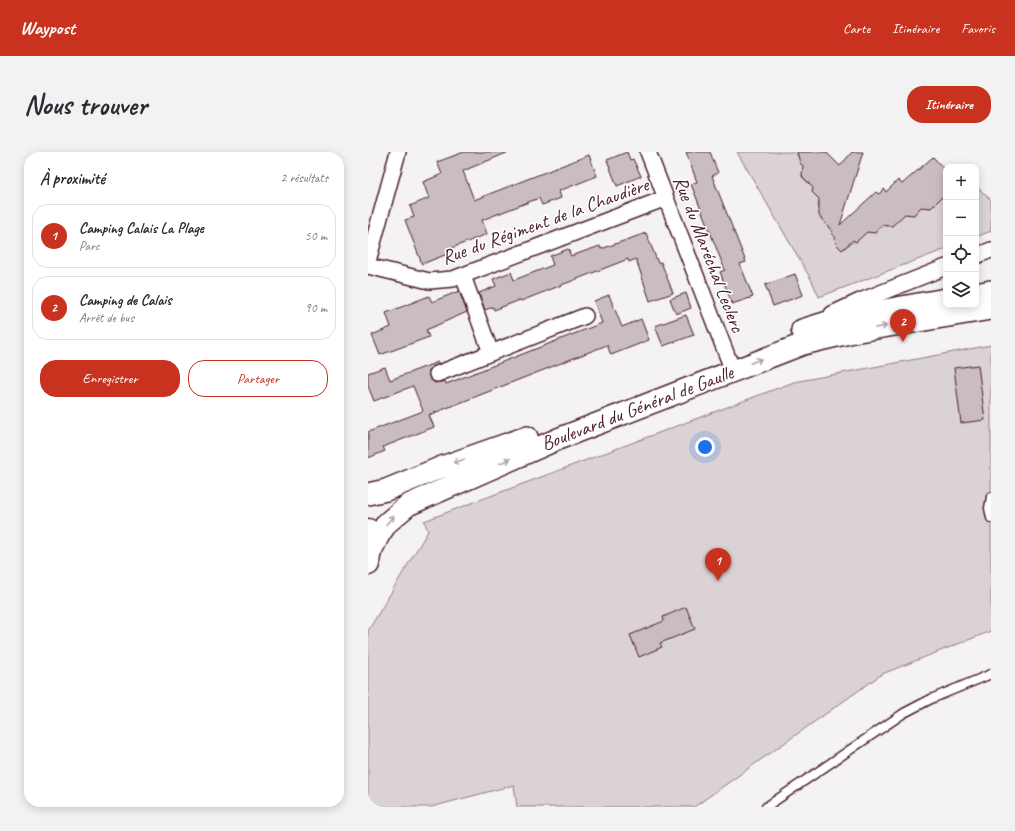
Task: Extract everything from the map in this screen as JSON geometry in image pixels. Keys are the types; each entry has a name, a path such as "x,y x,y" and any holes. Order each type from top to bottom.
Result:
{"main road":[{"path":"368,530 369,559"}],"street":[{"path":"368,261 398,152"},
{"name":"Rue du Maréchal Leclerc","path":"648,152 730,364"},
{"name":"Rue du Régiment de la Chaudière","path":"368,266 429,281 444,281 463,276 666,198"},
{"path":"979,255 991,250"},
{"name":"Boulevard du Général de Gaulle","path":"369,559 379,535 387,523 401,510 414,501 730,364 808,328 860,301 943,268"},
{"path":"927,274 920,286 927,311"},
{"path":"463,276 491,353"},
{"path":"979,293 991,291"},
{"name":"Boulevard du Général de Gaulle","path":"368,494 386,490 454,462 506,445 730,364 927,311 943,301"},
{"name":"Boulevard du Général de Gaulle","path":"808,328 856,315 991,309"},
{"path":"437,374 585,316"}],"lane":[{"path":"991,497 989,508 991,518"},
{"path":"766,807 904,713 991,674"}],"shaded area":[{"path":"737,152 794,152 801,159 800,163 806,169 802,174 802,177 814,188 820,200 818,203 820,217 838,239 836,244 842,250 867,232 875,232 884,224 886,226 892,226 905,212 908,214 914,214 922,206 931,208 943,195 943,250 819,297 812,281"},
{"path":"979,189 991,200 991,231 979,236"},
{"path":"991,345 991,631 882,674 694,807 517,807 514,785 431,807 368,807 368,631 428,531 424,521 794,382"}],"building":[{"path":"464,152 509,152 463,171 474,200 589,155 597,176 559,191 561,198 542,205 539,198 482,220 487,234 449,249 450,253 422,264 405,220 414,217 410,206 429,198 423,182 442,174 437,162"},
{"path":"627,152 630,160 633,159 641,176 617,186 607,160"},
{"path":"686,152 710,152 718,173 712,176 746,262 740,264 753,297 732,304 720,272 725,270 691,184 697,182"},
{"path":"797,152 826,152 840,166 852,152 863,152 840,225 876,192 879,194 884,189 886,192 898,180 902,184 933,157 943,168 943,196 931,208 921,207 914,215 905,214 892,226 882,225 875,233 867,232 856,242 853,240 842,250 836,244 835,237 832,233 833,232 819,216 819,199 812,192 813,188 802,176 803,166 800,163"},
{"path":"646,233 658,263 661,262 673,293 650,301 636,259 629,262 628,259 521,301 520,300 494,310 493,307 485,310 479,293 496,286 493,279 511,272 514,280 553,265 550,256 568,249 571,256 600,246 601,249"},
{"path":"795,274 803,295 773,306 765,285"},
{"path":"459,291 467,312 426,330 429,337 380,355 372,335 391,327 386,313 429,296 432,302"},
{"path":"686,293 691,308 676,314 670,299"},
{"path":"609,295 622,327 641,319 649,340 611,355 607,345 429,415 434,427 383,447 385,451 368,458 368,432 423,411 413,386 374,401 368,386 368,373 385,367 390,380 438,362 439,364 430,369 429,377 435,383 445,381 446,384 602,323 594,301"},
{"path":"686,315 694,335 663,346 655,326"},
{"path":"978,365 985,420 961,423 954,368"},
{"path":"686,607 695,629 660,643 662,647 639,657 630,635 664,621 663,617"}],"place":[{"name":"Camping de Calais","path":"903,342"},
{"name":"Camping Calais La Plage","path":"718,581"}]}
